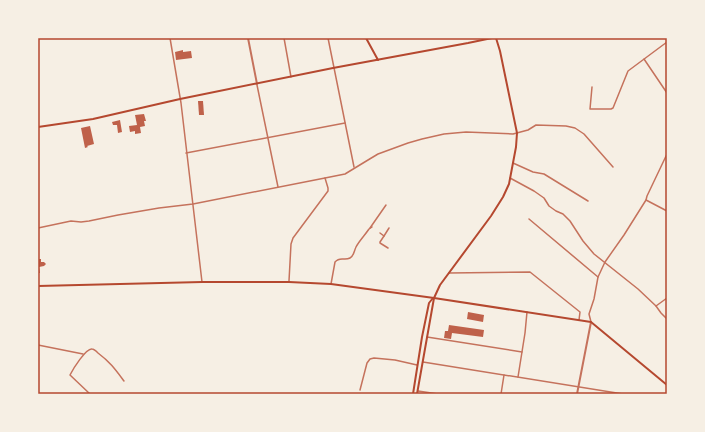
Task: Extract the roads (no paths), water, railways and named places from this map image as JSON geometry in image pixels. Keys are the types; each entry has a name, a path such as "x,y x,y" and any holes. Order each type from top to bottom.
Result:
{"main road":[{"path":"366,38 378,60"},
{"path":"38,127 89,120 291,76 492,38"},
{"path":"417,394 434,298 440,286 503,198 510,178 517,133 496,38"},
{"path":"38,286 202,282 289,282 331,284 579,320 591,322 667,385"},
{"path":"413,394 429,303 434,298"}],"street":[{"path":"170,38 180,99 202,282"},
{"path":"248,38 278,187"},
{"path":"284,38 291,76"},
{"path":"328,38 354,168"},
{"path":"592,87 590,109 613,108 628,71 667,42"},
{"path":"644,59 667,93"},
{"path":"186,153 345,122"},
{"path":"38,228 71,221 89,221 159,208 192,204 346,174 378,154 408,143 444,134 466,132 509,134 528,130 536,125 566,126 574,128 584,134 613,167"},
{"path":"577,394 591,322 589,314 594,299 598,277 605,262 646,200 667,154"},
{"path":"513,163 533,172 544,174 588,201"},
{"path":"289,282 291,244 293,238 327,194 328,188 325,178"},
{"path":"510,178 534,191 544,198 549,206 563,214 570,221 583,241 594,254 638,289 667,318"},
{"path":"646,200 667,211"},
{"path":"331,284 337,260 351,258 357,246 386,205"},
{"path":"529,219 598,277"},
{"path":"388,248 380,242 389,228"},
{"path":"380,233 384,236"},
{"path":"449,273 530,272 580,312 579,320"},
{"path":"656,306 667,298"},
{"path":"518,377 527,312"},
{"path":"426,337 522,352"},
{"path":"38,345 84,354"},
{"path":"90,394 70,375 88,350 94,350 108,360 124,381"},
{"path":"360,390 367,362 370,359 395,360 417,365"},
{"path":"423,362 623,394"},
{"path":"501,394 504,375"},
{"path":"418,391 438,394"}]}
